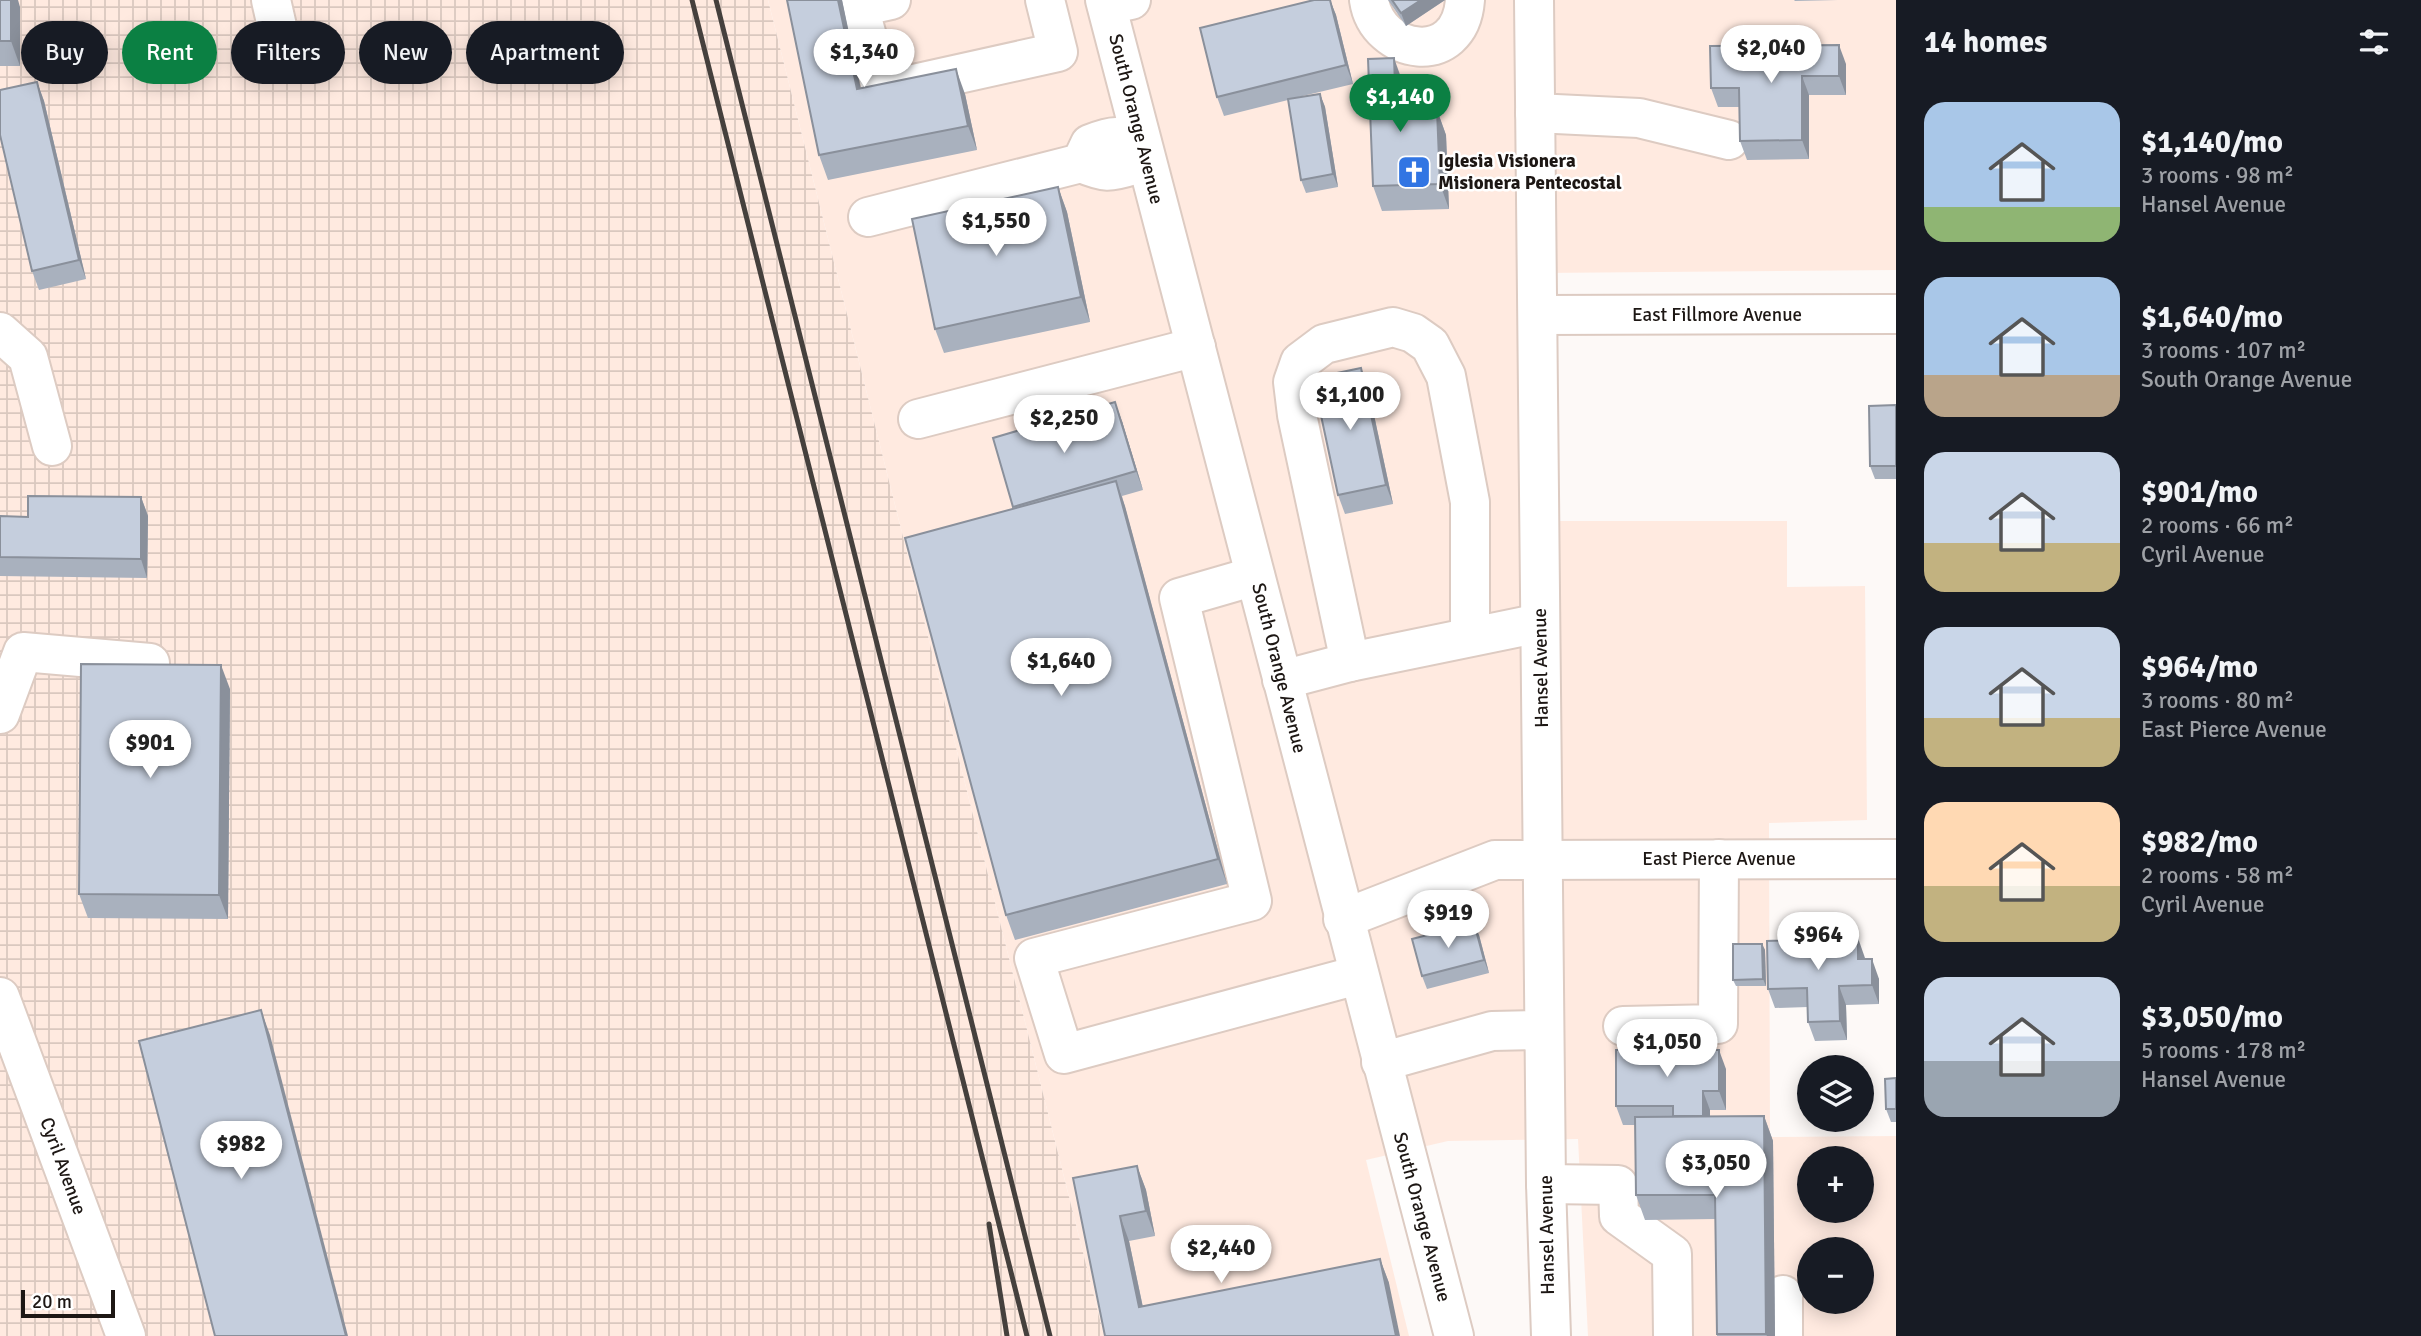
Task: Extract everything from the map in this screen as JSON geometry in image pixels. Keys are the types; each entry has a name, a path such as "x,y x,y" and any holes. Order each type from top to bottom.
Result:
{"main road":[{"path":"271,0 276,21"},
{"path":"891,0 859,8 882,91 1058,52 1045,0"},
{"path":"1369,0 1380,27 1399,40 1425,49 1440,45 1458,30 1465,0"},
{"name":"Hansel Avenue","path":"1534,0 1544,1030 1550,1336"},
{"name":"South Orange Avenue","path":"1114,2 1142,144 1454,1336"},
{"path":"1535,113 1639,118 1729,140"},
{"path":"868,217 1081,163 1090,144 1106,137 1121,134 1142,144"},
{"name":"East Fillmore Avenue","path":"1538,315 1896,314"},
{"path":"1350,662 1297,415 1293,382 1300,362 1324,344 1350,336 1393,327 1413,333 1430,345 1446,376 1470,502 1470,636"},
{"path":"0,332 28,357 52,446"},
{"path":"918,419 1196,347"},
{"path":"1255,576 1179,598 1252,901 1034,958 1064,1054 1358,975"},
{"path":"1282,680 1350,662 1540,623"},
{"path":"0,714 23,652 150,663"},
{"path":"1623,1026 1718,1024 1719,859"},
{"name":"East Pierce Avenue","path":"1343,919 1495,860 1896,859"},
{"name":"Cyril Avenue","path":"0,997 126,1336"},
{"path":"1381,1062 1492,1031 1544,1030"},
{"path":"1546,1184 1618,1185 1619,1216 1672,1254 1673,1336"},
{"path":"1783,1295 1783,1336"}],"shaded area":[{"path":"0,0 768,0 1104,1336 0,1336"},
{"path":"768,0 1896,0 1896,270 1540,273 1541,521 1787,521 1787,587 1865,586 1867,820 1769,823 1770,1137 1896,1136 1896,1336 1588,1336 1578,1139 1448,1141 1366,1160 1409,1336 1104,1336"}],"building":[{"path":"0,0 11,0 11,41 0,41"},
{"path":"787,0 838,0 857,89 956,69 968,126 819,155"},
{"path":"1314,0 1330,0 1346,65 1217,97 1200,28"},
{"path":"1392,0 1421,0 1401,13"},
{"path":"1839,45 1839,76 1802,76 1802,140 1740,141 1739,88 1711,88 1710,46"},
{"name":"Iglesia Visionera Misionera Pentecostal","path":"1394,58 1396,111 1437,110 1440,184 1373,186 1368,59"},
{"path":"37,84 79,260 32,271 0,135 0,90"},
{"path":"1320,94 1333,174 1301,180 1288,99"},
{"path":"1058,187 1081,297 935,329 912,219"},
{"path":"1361,368 1386,485 1338,495 1313,378"},
{"path":"1115,402 1136,471 1013,507 993,438"},
{"path":"1896,405 1896,466 1870,466 1869,406"},
{"path":"1116,481 1218,859 1006,915 905,538"},
{"path":"28,496 141,497 141,559 0,557 0,516 28,517"},
{"path":"81,664 221,665 219,895 79,894"},
{"path":"1474,923 1484,960 1422,976 1412,939"},
{"path":"1858,938 1858,959 1872,959 1872,985 1839,986 1840,1021 1808,1022 1807,988 1768,989 1767,941"},
{"path":"1733,944 1762,944 1763,979 1733,980"},
{"path":"261,1010 346,1336 215,1336 139,1041"},
{"path":"1616,1050 1719,1050 1719,1091 1703,1091 1703,1116 1673,1116 1673,1106 1616,1106"},
{"path":"1896,1078 1896,1109 1886,1109 1885,1079"},
{"path":"1764,1116 1766,1334 1717,1334 1715,1195 1636,1195 1635,1117"},
{"path":"1137,1166 1146,1211 1120,1216 1139,1307 1380,1259 1396,1336 1105,1336 1073,1178"}],"railway":[{"path":"692,0 1027,1336"},
{"path":"716,0 1050,1336"},
{"path":"989,1224 1007,1336"}],"place":[{"name":"Iglesia Visionera Misionera Pentecostal","path":"1414,172"}]}
